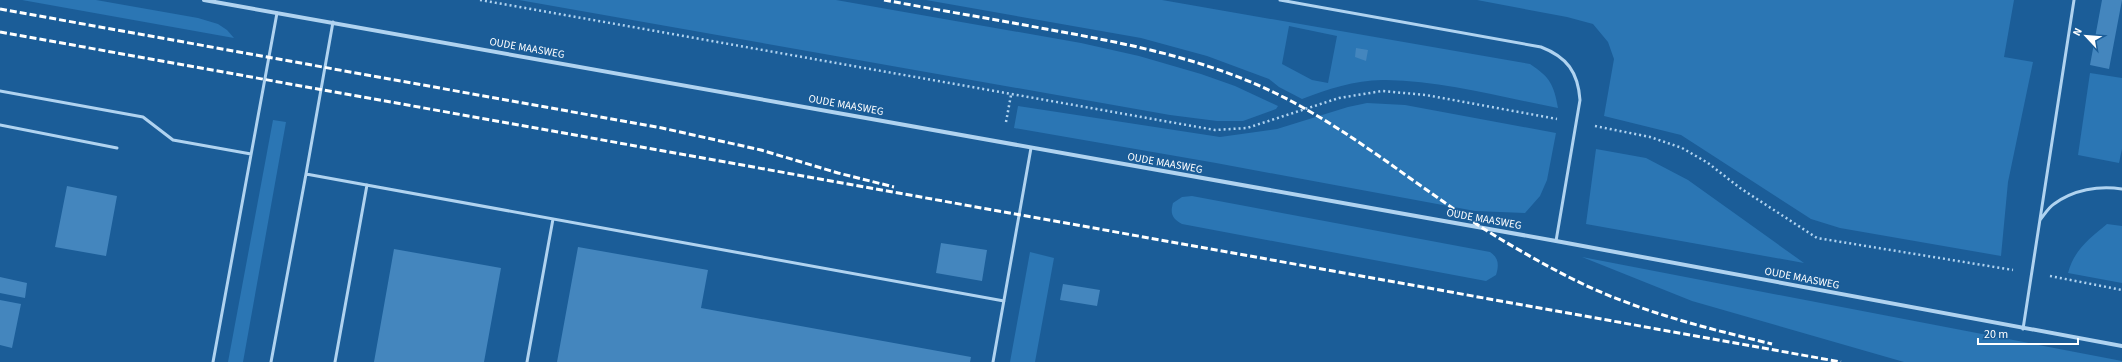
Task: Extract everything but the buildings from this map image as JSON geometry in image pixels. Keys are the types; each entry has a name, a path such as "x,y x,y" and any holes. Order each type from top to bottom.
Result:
{"street":[{"name":"OUDE MAASWEG","path":"204,0 1556,241 2023,329 2122,346"}],"lane":[{"path":"1280,0 1541,47 1565,60 1579,85 1580,100 1556,241"},
{"path":"2023,329 2074,0"},
{"path":"213,362 277,13"},
{"path":"271,362 333,22"},
{"path":"0,92 143,117 173,140 251,154"},
{"path":"0,125 117,148"},
{"path":"993,362 1031,148"},
{"path":"306,174 1004,301"},
{"path":"335,362 367,185"},
{"path":"2039,222 2053,204 2069,194 2099,188 2122,189"},
{"path":"527,362 553,219"}],"path":[{"path":"480,0 1215,130 1247,128 1339,98 1382,91 1426,95 1650,137 1682,148 1708,163 1740,188 1817,238 2031,273 2122,290"},
{"path":"1003,143 1011,95"}],"shaded area":[{"path":"22,0 96,0 198,18 218,24 227,30 234,38"},
{"path":"519,0 836,0 1081,43 1139,56 1201,74 1235,86 1278,106 1276,109 1243,121 1217,121 1170,115"},
{"path":"926,0 1162,0 1530,64 1542,73 1550,82 1555,93 1558,108 1450,86 1386,80 1354,83 1333,88 1302,99 1279,87 1269,79 1207,56 1141,38","holes":["1289,26 1337,36 1328,83 1312,80 1282,64"]},
{"path":"1477,0 2014,0 2004,57 2033,62 2008,182 2001,256 1840,228 1811,219 1681,135 1604,116 1614,59 1608,42 1593,24 1567,17"},
{"path":"2090,73 2122,78 2122,149 2119,163 2078,155"},
{"path":"1367,103 1405,105 1556,133 1547,180 1540,196 1525,213 1475,211 1216,163 1014,128 1018,106 1220,137 1277,129 1348,107"},
{"path":"273,120 286,122 243,362 228,362"},
{"path":"1596,149 1646,158 1688,180 1804,263 1586,224"},
{"path":"1192,196 1490,252 1497,259 1498,265 1496,275 1486,281 1182,224 1176,220 1172,213 1173,203 1182,197"},
{"path":"2107,224 2122,226 2122,283 2068,273 2078,251 2088,240"},
{"path":"1030,252 1054,258 1035,362 1010,362"},
{"path":"1582,257 2122,362 1904,362 1692,301"}],"railway":[{"path":"884,0 1134,46 1220,70 1275,93 1334,126 1473,222 1562,274 1641,308 1698,325 1772,344"},
{"path":"0,9 662,128 761,150 838,173 894,187"},
{"path":"0,32 1841,362"}]}
